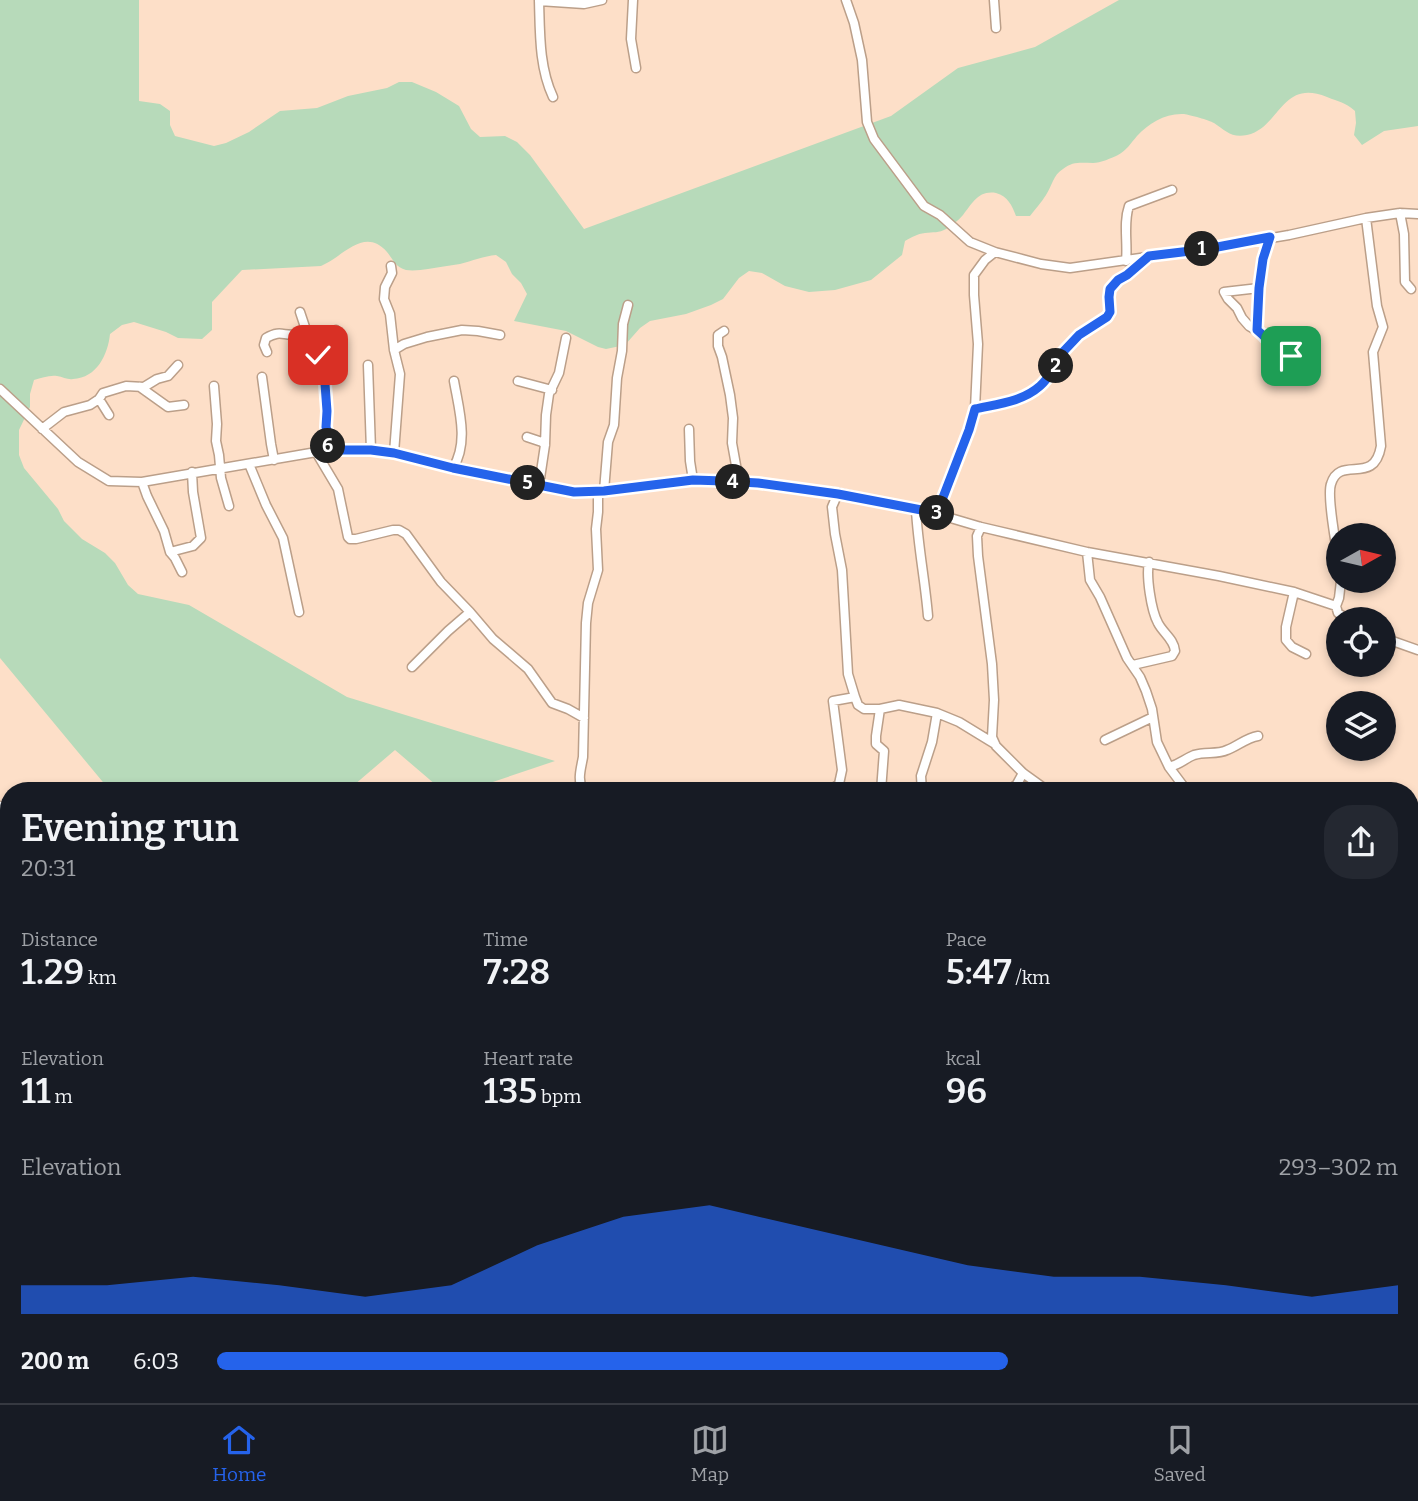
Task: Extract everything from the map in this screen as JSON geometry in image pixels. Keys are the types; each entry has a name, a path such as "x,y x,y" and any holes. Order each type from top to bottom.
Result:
{"street":[{"path":"553,97 542,61 539,0 584,4 601,0"},
{"path":"633,0 631,39 636,68"},
{"path":"846,0 859,48 867,122 874,139 925,206 940,215 970,242 995,252 1041,264 1070,268 1207,249 1366,218 1400,213 1418,214"},
{"path":"994,0 996,29"},
{"path":"1126,261 1126,214 1129,206 1172,190"},
{"path":"1400,213 1404,234 1405,282 1411,289"},
{"path":"1334,523 1329,490 1335,476 1345,470 1371,466 1379,456 1381,446 1373,352 1383,327 1377,306 1366,218"},
{"path":"1257,330 1263,259 1270,237"},
{"path":"937,513 975,409 978,344 974,275 995,252"},
{"path":"975,409 1015,400 1041,385 1061,359 1062,353 1079,335 1107,317 1110,312 1110,289 1149,256"},
{"path":"391,266 392,273 385,287 384,299 390,314 400,374 394,453"},
{"path":"1259,288 1224,292 1242,318 1264,335 1272,347 1291,356 1305,357"},
{"path":"580,782 583,757 588,603 598,570 596,529 608,442 614,425 623,324 628,305"},
{"path":"300,312 310,342"},
{"path":"318,355 336,330"},
{"path":"394,350 427,337 462,330 500,335"},
{"path":"724,331 717,339 730,395 732,443 739,482"},
{"path":"267,352 264,345 266,338 276,332 290,336 298,334 315,348 325,384 328,450"},
{"path":"539,485 549,394 559,373 566,338"},
{"path":"140,387 168,376 178,365"},
{"path":"368,365 371,450"},
{"path":"262,377 274,460"},
{"path":"518,381 552,390"},
{"path":"453,468 462,436 454,382"},
{"path":"42,429 64,412 90,405 103,393 126,386 140,387 168,407 184,405"},
{"path":"214,386 216,441 229,506"},
{"path":"0,389 78,461 109,481 142,482 328,450 371,450 574,492 693,480 739,482 838,494 937,513 981,527 1087,552 1294,592 1336,606 1340,593"},
{"path":"99,399 108,415"},
{"path":"689,429 693,480"},
{"path":"527,437 545,445"},
{"path":"316,452 338,489 350,539 393,530 406,534 442,582 493,639 528,669 552,703 584,718"},
{"path":"249,464 283,538 299,611"},
{"path":"170,552 193,545 201,538 192,472"},
{"path":"142,482 164,531 170,552 182,572"},
{"path":"838,494 832,507 842,570 848,674 858,705 864,709 899,705 937,713 959,722 996,746 1036,782"},
{"path":"916,510 928,616"},
{"path":"981,527 977,536 978,556 992,664 992,737 996,746"},
{"path":"1087,552 1090,580 1127,659 1146,691 1157,742 1169,767 1180,782"},
{"path":"1133,665 1172,656 1175,651 1174,645 1157,621 1149,582 1149,562"},
{"path":"1294,592 1286,627 1286,640 1306,654"},
{"path":"412,667 470,612"},
{"path":"1396,642 1418,650"},
{"path":"839,782 842,770 833,701 855,697"},
{"path":"880,709 876,744 884,751 882,782"},
{"path":"921,782 937,713"},
{"path":"1105,740 1153,717"},
{"path":"1169,767 1194,755 1225,752 1258,736"},
{"path":"1018,782 1023,773"}],"green space":[{"path":"0,0 139,0 139,101 160,104 170,111 170,125 175,136 214,146 249,132 280,111 317,108 399,82 412,82 459,106 471,129 480,137 505,136 517,142 530,155 584,229 891,116 958,68 1035,47 1119,0 1418,0 1418,126 1384,131 1362,145 1354,135 1355,111 1342,102 1312,93 1300,94 1290,99 1258,131 1241,136 1233,135 1212,122 1195,116 1170,115 1147,127 1118,155 1099,162 1067,166 1057,174 1046,195 1030,216 1016,216 1004,196 996,193 985,194 976,199 955,223 946,229 919,234 905,241 902,255 871,280 835,290 809,292 785,286 762,273 749,271 739,278 723,299 686,314 650,321 625,345 606,349 566,331 514,321 527,294 506,262 496,255 460,264 406,270 399,267 378,245 370,242 354,246 321,266 242,270 212,302 212,330 202,339 178,338 134,322 122,325 110,334 104,357 89,374 81,378 54,376 34,380 30,407 19,430 19,455 24,468 58,509 64,521 82,539 105,553 115,563 128,585 138,594 189,605 347,697 555,761 493,782 432,782 395,750 358,782 103,782 0,658"}],"route":[{"path":"318,355 325,384 328,450 394,453 453,468 574,492 693,480 724,481 838,494 937,513 975,409 1015,400 1041,385 1061,359 1062,353 1079,335 1107,317 1110,312 1110,289 1149,256 1270,237 1263,259 1257,330 1272,347 1291,356"}]}
